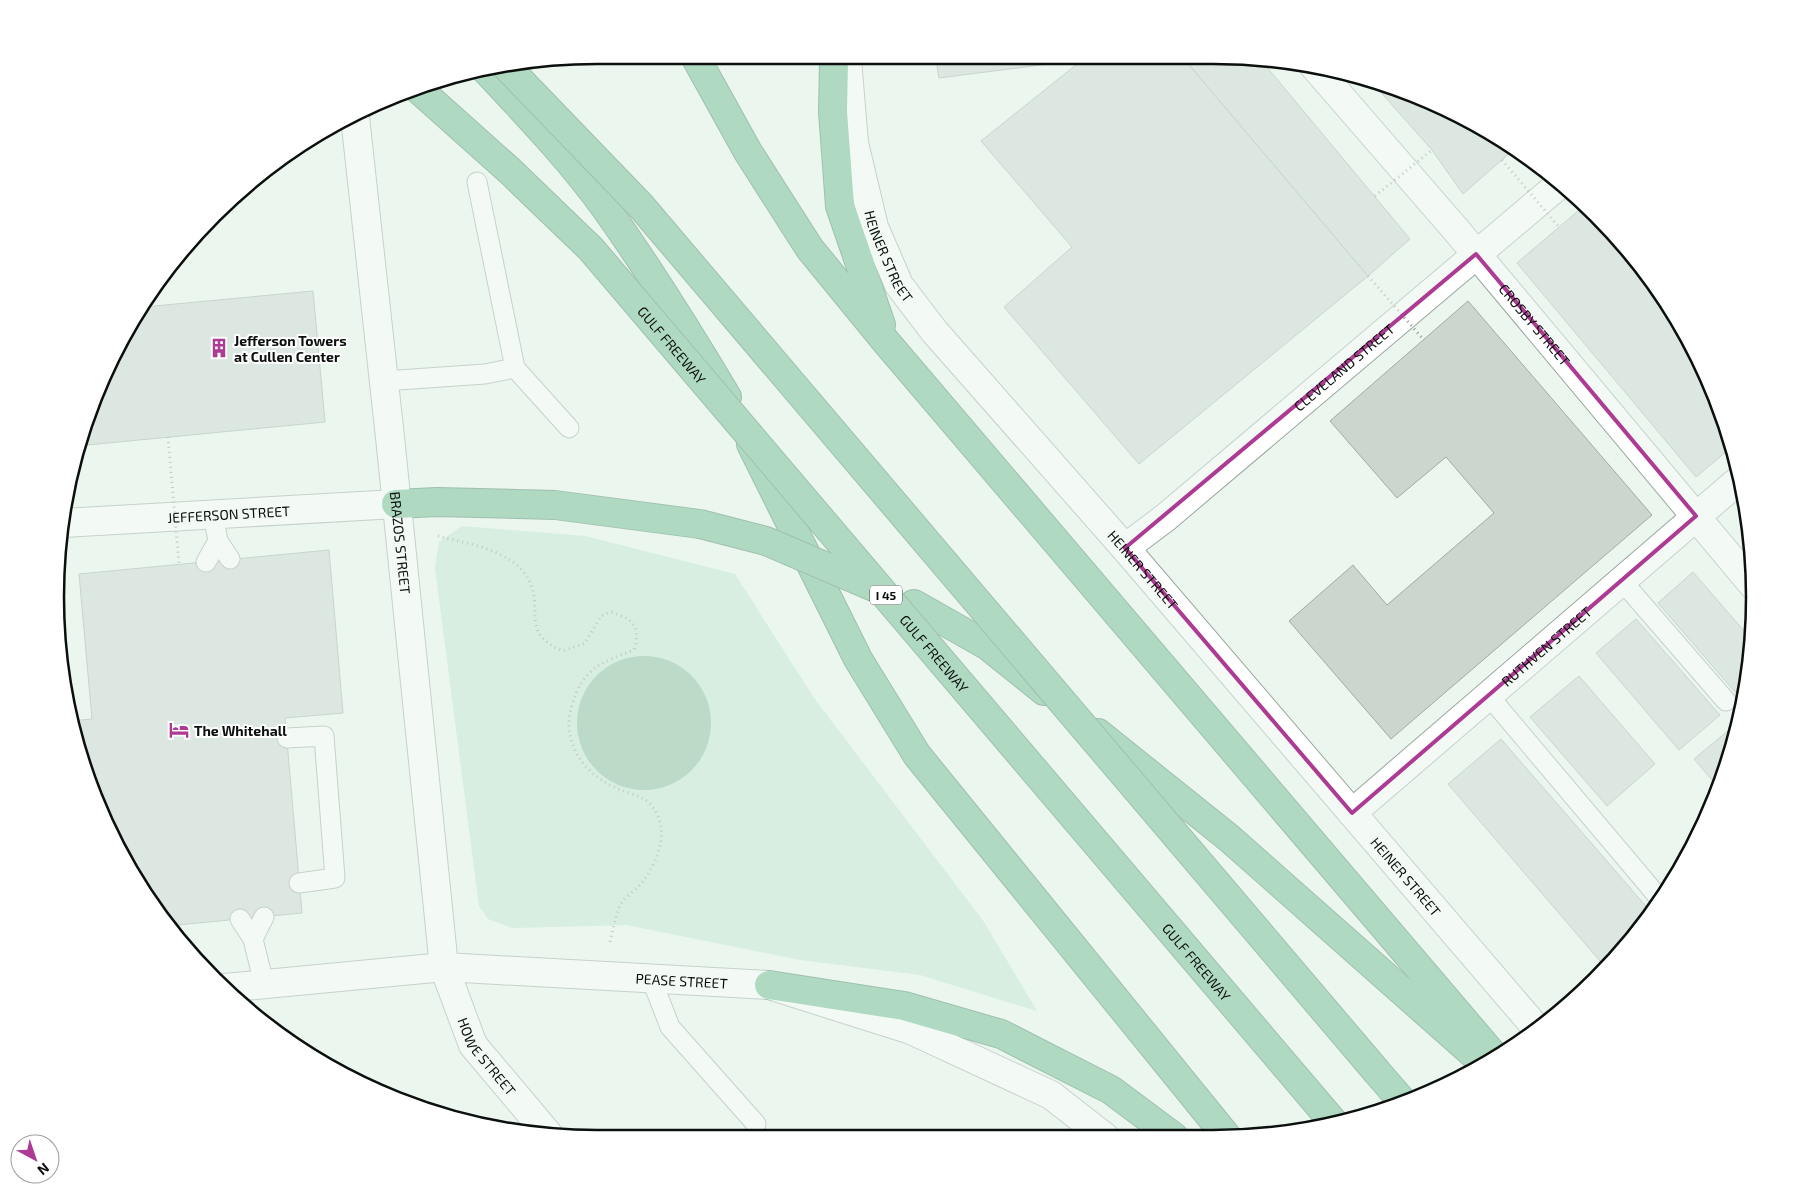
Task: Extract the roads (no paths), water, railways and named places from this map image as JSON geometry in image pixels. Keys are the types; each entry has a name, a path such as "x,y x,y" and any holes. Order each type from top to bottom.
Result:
{"highway":[{"path":"699,64 748,152 810,249 887,343 1491,1052"},
{"path":"834,64 833,112 840,206 887,343"},
{"path":"511,71 641,206 1399,1097"},
{"path":"490,75 549,139 606,209 672,306 734,410 858,659 916,755 1221,1130"},
{"name":"GULF FREEWAY","path":"423,93 510,171 591,249 1329,1117"},
{"path":"396,504 437,502 555,504 700,524 766,542 914,604 988,646 1229,838 1479,1060"},
{"path":"769,985 904,1006 1001,1034 1110,1090 1163,1130"}],"street":[{"name":"HEINER STREET","path":"847,64 854,143 874,227 899,285 934,331 1125,548 1533,1024"},
{"name":"CROSBY STREET","path":"1322,75 1476,254 1745,575"},
{"name":"BRAZOS STREET","path":"356,122 444,967"},
{"name":"CLEVELAND STREET","path":"1125,548 1165,518 1555,188"},
{"name":"RUTHVEN STREET","path":"1352,812 1734,484"},
{"name":"JEFFERSON STREET","path":"69,523 396,504"},
{"name":"PEASE STREET","path":"234,987 444,967 769,985 911,1030 1051,1095 1096,1130"},
{"name":"HOWE STREET","path":"444,967 473,1045 542,1127"}],"lane":[{"path":"477,182 515,368 569,428"},
{"path":"384,381 485,374 515,368"},
{"path":"213,514 218,541 230,559"},
{"path":"206,562 218,541"},
{"path":"1622,581 1726,701"},
{"path":"1488,695 1656,894"},
{"path":"287,738 324,736 335,878 300,883"},
{"path":"254,939 264,917"},
{"path":"240,919 254,939 264,984"},
{"path":"651,978 670,1028 756,1124"}],"place":[{"name":"Jefferson Towers at Cullen Center","path":"219,348"},
{"name":"The Whitehall","path":"179,730"}]}
